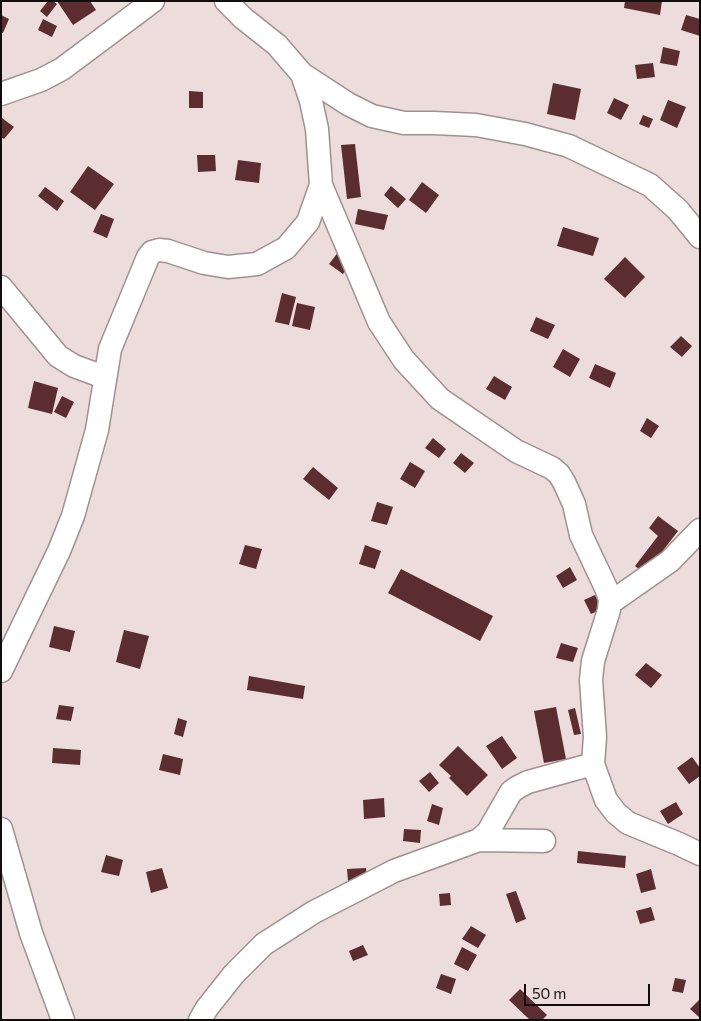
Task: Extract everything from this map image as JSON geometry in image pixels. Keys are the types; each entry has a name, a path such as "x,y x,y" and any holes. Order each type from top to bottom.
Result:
{"street":[{"path":"1,94 41,80 62,69 153,1"},
{"path":"226,1 242,18 277,45 302,74 348,104 372,116 404,123 476,125 525,134 569,146 650,185 678,210 700,237"},
{"path":"302,74 311,101 317,129 321,185 379,322 404,360 440,399 516,451 552,468 559,474 574,504 581,534 606,588 610,603 592,661 591,680 595,737 593,764 606,800 616,813 628,823 700,854"},
{"path":"1,671 60,551 73,516 97,430 110,349 144,265 152,252 168,250 204,263 228,267 257,264 286,248 308,222 321,185"},
{"path":"1,287 58,356 74,366 104,377"},
{"path":"610,603 670,561 700,530"},
{"path":"479,840 488,832 511,792 518,787 528,782 593,764"},
{"path":"1,829 31,933 63,1020"},
{"path":"200,1020 207,1008 234,974 264,944 314,912 394,871 479,840 544,841"}],"building":[{"path":"48,1 53,1 57,4 47,17 40,11"},
{"path":"57,1 90,1 96,10 73,25"},
{"path":"625,1 662,1 660,15 624,8"},
{"path":"1,15 9,19 3,33 1,32"},
{"path":"686,15 700,19 700,36 681,30"},
{"path":"43,19 57,26 52,37 38,30"},
{"path":"663,47 680,51 677,66 660,63"},
{"path":"653,63 655,77 637,79 635,65"},
{"path":"553,83 581,89 575,120 547,114"},
{"path":"189,91 203,92 203,108 189,108"},
{"path":"614,98 629,105 621,120 607,113"},
{"path":"668,100 686,107 677,128 660,120"},
{"path":"643,115 653,119 649,128 639,124"},
{"path":"2,118 14,127 4,139 1,137"},
{"path":"355,144 361,197 347,199 341,145"},
{"path":"197,155 215,155 216,171 198,172"},
{"path":"238,160 261,163 259,183 235,180"},
{"path":"88,166 114,184 95,210 70,192"},
{"path":"422,182 439,195 426,213 409,200"},
{"path":"391,186 406,199 398,208 384,195"},
{"path":"45,187 64,201 57,211 38,196"},
{"path":"358,209 388,215 384,230 355,224"},
{"path":"101,214 114,219 107,238 93,232"},
{"path":"563,227 599,238 593,256 557,246"},
{"path":"339,251 352,262 343,274 329,264"},
{"path":"625,257 645,277 625,298 604,279"},
{"path":"282,293 296,297 289,325 275,322"},
{"path":"297,303 315,307 310,330 292,326"},
{"path":"536,317 555,325 548,339 530,331"},
{"path":"681,336 692,346 682,357 670,347"},
{"path":"563,349 580,359 570,377 553,367"},
{"path":"595,364 616,373 610,388 589,378"},
{"path":"494,376 512,387 505,400 486,389"},
{"path":"34,381 58,388 52,414 28,408"},
{"path":"62,396 74,402 66,418 54,412"},
{"path":"647,418 659,426 651,438 640,431"},
{"path":"433,438 446,449 439,458 425,448"},
{"path":"461,453 474,463 465,473 453,463"},
{"path":"410,462 425,471 415,488 400,479"},
{"path":"313,467 338,488 329,500 303,479"},
{"path":"377,502 393,507 387,525 371,521"},
{"path":"658,516 678,531 645,574 635,566 658,536 649,528"},
{"path":"245,545 262,549 256,569 239,564"},
{"path":"365,545 381,551 375,569 359,564"},
{"path":"570,567 577,580 563,588 556,576"},
{"path":"401,569 493,616 480,641 388,593"},
{"path":"595,595 602,609 591,614 584,600"},
{"path":"54,626 75,631 70,652 49,647"},
{"path":"124,630 149,636 140,669 116,662"},
{"path":"561,643 578,648 573,662 556,658"},
{"path":"646,663 662,675 651,688 635,675"},
{"path":"249,676 305,686 303,699 247,690"},
{"path":"59,705 74,707 71,721 56,719"},
{"path":"556,707 566,759 544,763 534,711"},
{"path":"575,708 581,734 574,735 568,710"},
{"path":"178,718 187,721 183,737 174,734"},
{"path":"502,736 517,758 502,769 486,746"},
{"path":"458,746 488,775 467,796 449,778 451,776 439,765"},
{"path":"53,748 81,750 80,765 52,763"},
{"path":"163,754 183,759 180,775 159,770"},
{"path":"692,757 700,768 700,776 689,784 677,768"},
{"path":"430,772 439,783 429,792 419,781"},
{"path":"384,798 385,817 364,819 363,800"},
{"path":"676,802 683,814 668,824 660,811"},
{"path":"432,804 443,808 439,825 427,821"},
{"path":"404,829 421,830 420,843 403,841"},
{"path":"578,851 626,856 625,868 577,863"},
{"path":"106,855 123,860 119,876 101,872"},
{"path":"162,868 168,888 151,893 146,872"},
{"path":"366,868 367,880 348,881 347,869"},
{"path":"651,869 656,889 641,893 636,874"},
{"path":"516,891 526,919 516,923 506,894"},
{"path":"450,893 451,905 440,906 439,894"},
{"path":"651,907 655,920 640,924 636,911"},
{"path":"471,926 486,935 478,948 462,939"},
{"path":"363,945 368,955 353,961 349,951"},
{"path":"462,947 477,955 468,971 454,964"},
{"path":"441,974 456,979 451,994 436,988"},
{"path":"675,978 686,980 683,993 672,991"},
{"path":"520,989 547,1015 542,1020 530,1020 509,1000"},
{"path":"700,999 700,1018 690,1009"}]}
